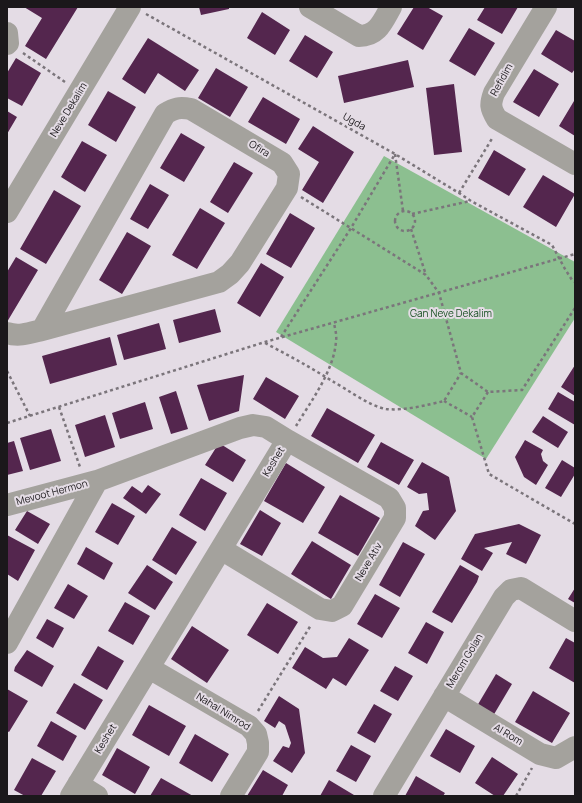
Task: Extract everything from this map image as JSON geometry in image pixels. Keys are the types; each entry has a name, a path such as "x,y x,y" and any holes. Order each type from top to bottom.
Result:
{"street":[{"path":"310,7 359,36 366,36 379,27 391,7"},
{"name":"Refidim","path":"546,7 490,102 492,112 497,119 575,164"},
{"name":"Neve Dekalim","path":"7,212 14,186 135,9"},
{"name":"Ofira","path":"7,333 13,335 24,335 219,282 230,274 240,263 287,188 289,174 282,163 191,109 180,108 165,114 42,330"},
{"name":"Keshet","path":"75,790 287,440 266,427 253,425 240,428 92,483"},
{"name":"Neve Ativ","path":"287,440 389,498 395,508 395,518 342,606 332,611 320,609"},
{"path":"7,643 92,483"},
{"name":"Mevoot Hermon","path":"7,506 92,483"},
{"path":"221,549 320,609"},
{"name":"Merom Golan","path":"384,796 504,597 511,590 521,588 575,621"},
{"name":"Nahal Nimrod","path":"149,668 249,726 256,734 258,752 232,796"},
{"name":"Al Rom","path":"444,696 540,754 556,758 575,748"},
{"path":"75,790 96,796"}],"path":[{"name":"Ugda","path":"135,9 395,154 471,201 552,244 565,269 575,282"},
{"path":"7,40 80,91"},
{"path":"460,193 502,122"},
{"path":"395,154 403,211"},
{"path":"281,338 351,228 395,154"},
{"path":"412,214 471,201"},
{"path":"321,209 426,275"},
{"path":"411,229 401,230 397,226 395,220 398,214 403,211 407,211 412,214 415,220 411,229 426,275 439,293 461,374 488,392 522,390 575,308"},
{"path":"7,423 265,342 575,254"},
{"path":"287,440 326,377 333,358 336,342 334,323"},
{"path":"265,342 376,406 382,408 411,408 444,401 472,418 489,474 575,524"},
{"path":"7,371 30,416"},
{"path":"444,401 461,374"},
{"path":"472,418 488,392"},
{"path":"59,407 92,483"},
{"path":"249,726 320,609"},
{"path":"516,796 540,754"}],"green space":[{"name":"Gan Neve Dekalim","path":"384,156 575,262 575,318 486,459 276,332"}],"building":[{"path":"24,7 78,7 46,59 25,46 42,18"},
{"path":"199,7 229,7 229,9 201,15"},
{"path":"414,7 427,7 443,16 423,50 397,34"},
{"path":"485,7 518,7 502,34 477,20"},
{"path":"262,12 290,30 275,55 247,38"},
{"path":"469,28 495,43 475,76 449,61"},
{"path":"556,30 575,41 575,69 572,73 541,54"},
{"path":"305,35 333,52 317,78 289,61"},
{"path":"148,38 199,70 185,91 158,73 145,94 122,79"},
{"path":"16,58 41,73 22,106 7,98 7,73"},
{"path":"408,60 414,87 344,103 338,76"},
{"path":"216,68 248,87 230,117 198,98"},
{"path":"534,69 559,84 539,117 513,102"},
{"path":"454,84 462,152 434,155 426,88"},
{"path":"108,91 136,107 116,142 88,125"},
{"path":"263,97 300,119 286,144 248,122"},
{"path":"574,101 575,102 575,136 559,126"},
{"path":"7,111 17,117 7,134"},
{"path":"313,126 354,152 323,203 302,190 319,162 298,149"},
{"path":"181,133 205,147 184,182 160,168"},
{"path":"82,141 107,155 85,192 61,177"},
{"path":"494,150 526,169 509,196 478,178"},
{"path":"234,162 253,173 228,213 210,202"},
{"path":"543,175 575,194 556,227 523,207"},
{"path":"150,184 169,195 148,229 130,219"},
{"path":"54,190 81,206 46,264 20,249"},
{"path":"200,208 225,223 197,269 172,255"},
{"path":"290,213 315,228 291,268 266,254"},
{"path":"127,232 151,246 122,294 99,280"},
{"path":"16,257 38,270 7,322 7,272"},
{"path":"261,263 284,277 260,317 237,303"},
{"path":"215,309 221,332 179,343 173,320"},
{"path":"159,323 166,349 124,360 117,335"},
{"path":"110,337 117,365 50,384 42,356"},
{"path":"575,365 575,396 561,387"},
{"path":"244,375 239,411 209,421 197,385"},
{"path":"266,377 299,396 285,419 253,399"},
{"path":"176,391 188,429 171,434 159,397"},
{"path":"558,392 575,402 575,425 548,409"},
{"path":"145,402 153,429 120,439 112,413"},
{"path":"327,408 375,435 358,463 311,436"},
{"path":"105,415 115,447 85,457 75,425"},
{"path":"543,416 568,432 558,448 532,432"},
{"path":"51,429 61,461 30,470 20,438"},
{"path":"525,440 543,450 541,454 543,461 548,465 536,485 524,477 515,457"},
{"path":"14,441 23,471 7,475 7,443"},
{"path":"381,442 414,460 399,485 367,467"},
{"path":"219,443 246,460 233,482 205,465"},
{"path":"562,460 575,468 575,474 561,497 545,488"},
{"path":"422,462 449,477 456,511 435,540 415,526 423,511 429,510 427,493 419,494 407,487"},
{"path":"286,463 325,487 303,523 264,501"},
{"path":"201,478 227,493 205,531 179,515"},
{"path":"148,485 161,494 146,514 123,498 132,486 142,493"},
{"path":"340,495 380,518 358,556 318,533"},
{"path":"112,503 135,516 118,545 95,532"},
{"path":"260,510 281,523 262,556 240,544"},
{"path":"27,511 50,524 38,544 15,530"},
{"path":"519,524 541,535 526,564 506,554 512,542 484,548 493,553 482,571 461,559 475,534"},
{"path":"172,527 197,542 176,575 152,560"},
{"path":"7,535 35,550 18,581 7,574"},
{"path":"312,541 351,565 331,599 291,574"},
{"path":"403,542 425,554 400,597 379,585"},
{"path":"86,547 113,563 104,580 77,564"},
{"path":"147,565 173,582 155,610 128,593"},
{"path":"460,565 479,576 477,582 452,623 432,612"},
{"path":"68,584 88,596 74,619 54,608"},
{"path":"575,588 575,603 568,599"},
{"path":"375,594 400,608 382,638 357,624"},
{"path":"125,602 150,616 133,645 108,631"},
{"path":"267,603 298,622 278,654 247,635"},
{"path":"47,619 64,628 53,648 36,638"},
{"path":"426,622 444,632 427,664 408,653"},
{"path":"192,626 229,650 207,683 171,659"},
{"path":"349,638 369,650 346,686 333,678 326,689 292,668 305,647 323,658 337,657"},
{"path":"566,638 575,643 575,683 549,668"},
{"path":"98,646 124,661 107,690 81,675"},
{"path":"27,650 54,666 42,687 14,671 15,667"},
{"path":"395,666 413,676 398,701 380,691"},
{"path":"496,674 512,684 493,716 477,706"},
{"path":"74,683 103,700 85,730 56,713"},
{"path":"7,689 28,701 9,732 7,731"},
{"path":"533,691 570,713 552,743 515,722"},
{"path":"279,696 299,709 305,753 292,773 273,761 283,746 289,748 291,743 285,725 279,721 275,728 264,721"},
{"path":"374,704 392,714 375,743 357,733"},
{"path":"149,705 186,726 169,756 132,735"},
{"path":"51,721 77,736 63,761 37,746"},
{"path":"446,729 475,746 460,773 430,756"},
{"path":"195,734 229,754 212,782 179,763"},
{"path":"351,745 371,756 356,782 336,771"},
{"path":"117,748 150,767 135,794 102,775"},
{"path":"492,757 518,774 503,796 495,796 475,783"},
{"path":"32,758 56,771 41,796 25,796 14,790"},
{"path":"263,770 288,785 282,796 247,796"},
{"path":"416,776 445,793 443,796 405,796"},
{"path":"161,778 193,796 150,796"},
{"path":"329,780 354,795 354,796 320,796"}]}
